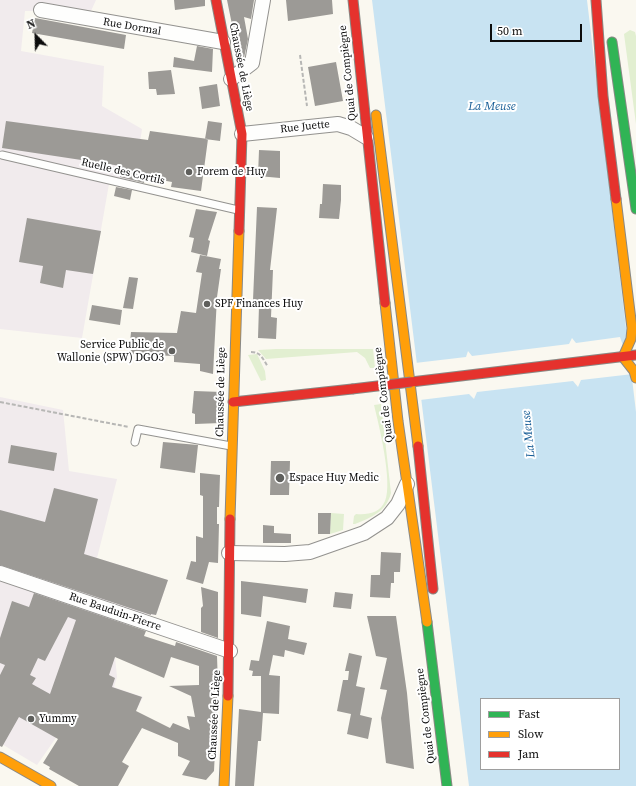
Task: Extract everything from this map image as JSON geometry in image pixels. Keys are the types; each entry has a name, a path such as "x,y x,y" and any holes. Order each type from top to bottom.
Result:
{"main road":[{"name":"Chaussée de Liège","path":"216,0 242,134 238,210 233,402 230,651 224,786"},
{"name":"Quai de Compiègne","path":"353,0 366,136 407,484 433,667 447,786"},
{"path":"596,0 603,96 632,328 631,339 623,357"},
{"path":"604,0 607,15"},
{"path":"611,30 636,209"},
{"path":"359,56 370,70 372,85"},
{"path":"375,107 385,174 405,347 414,410 434,600"},
{"path":"233,402 352,390 636,355"},
{"path":"623,357 634,371 636,378"},
{"path":"433,667 439,643"},
{"path":"0,757 51,786"}],"street":[{"path":"231,79 252,63 263,0"},
{"name":"Rue Dormal","path":"41,10 223,42"},
{"name":"Rue Juette","path":"242,134 338,124 352,128 366,136"},
{"path":"230,553 285,554 310,552 364,532 387,518 398,504 407,484"},
{"name":"Rue Bauduin-Pierre","path":"0,573 230,651"}],"lane":[{"name":"Ruelle des Cortils","path":"2,155 238,210"},
{"path":"135,442 138,429 232,446"}],"path":[{"path":"300,55 307,106"},
{"path":"244,352 258,352 268,367"},
{"path":"0,402 138,429"}],"shaded area":[{"path":"0,0 96,0 91,11 25,11 21,51 104,66 102,106 142,129 133,190 109,184 82,338 0,329"},
{"path":"0,397 63,410 69,471 117,479 97,558 168,580 156,615 129,614 128,622 115,657 117,677 114,687 143,697 136,711 76,709 37,765 0,743"}],"green space":[{"path":"630,30 635,32 636,36 636,124 624,34"},
{"path":"373,349 375,368 370,368 365,358 357,352 266,359 258,350"},
{"path":"257,354 265,371 266,380 261,381 248,355"},
{"path":"381,404 391,493 386,505 378,513 353,524 354,516 356,514 365,514 377,511 383,505 387,493 384,454 374,405"},
{"path":"331,513 344,514 343,530 330,534"}],"water":[{"name":"La Meuse","path":"372,0 587,0 636,412 636,786 469,786"}],"pier":[{"path":"620,337 633,374 581,380 578,387 573,381 477,392 474,399 469,394 420,400 415,363 466,357 468,351 472,356 569,344 572,338 576,343"}],"building":[{"path":"174,0 205,0 205,6 175,10"},
{"path":"227,0 254,0 251,19 244,17 248,39 244,58 241,61 239,59"},
{"path":"286,0 332,0 333,14 288,21"},
{"path":"35,18 126,35 124,49 32,33"},
{"path":"197,46 213,49 212,72 173,67 174,57 194,61"},
{"path":"336,62 343,101 315,106 308,67"},
{"path":"171,70 175,94 157,95 156,89 149,89 148,72"},
{"path":"217,84 220,106 202,109 199,87"},
{"path":"6,121 148,140 150,131 208,139 201,191 171,187 172,182 145,177 144,183 120,177 121,166 2,148"},
{"path":"208,121 222,123 220,141 205,139"},
{"path":"259,150 280,151 280,178 258,176"},
{"path":"323,184 341,185 339,219 319,218 320,204 322,204"},
{"path":"116,187 132,190 130,200 114,196"},
{"path":"257,207 277,208 270,270 273,270 271,317 277,318 276,339 258,338 259,306 253,306"},
{"path":"196,209 217,212 208,240 210,241 207,256 191,252 194,238 189,237"},
{"path":"27,218 101,231 93,274 66,270 63,288 40,283 43,266 19,262"},
{"path":"200,255 221,259 217,297 213,374 200,371 200,364 174,362 174,356 129,354 131,332 177,333 181,311 196,313 202,273 196,272"},
{"path":"129,277 138,278 133,309 123,308"},
{"path":"92,305 122,310 120,325 89,320"},
{"path":"194,391 222,392 221,423 195,424 195,414 192,413"},
{"path":"163,442 198,445 195,473 160,468"},
{"path":"11,445 57,453 54,471 8,463"},
{"name":"Espace Huy Medic","path":"271,461 290,461 289,495 270,495"},
{"path":"200,473 220,475 219,507 217,507 217,524 219,524 218,563 209,562 203,584 186,579 191,561 196,562 196,536 203,538 203,496 200,495"},
{"path":"54,488 98,499 84,554 168,580 156,615 151,615 0,565 0,510 45,522"},
{"path":"318,513 331,513 330,534 318,534"},
{"path":"263,525 274,526 274,533 291,534 291,543 263,543"},
{"path":"381,552 401,553 400,572 394,572 394,583 391,583 390,598 370,597 371,575 380,575"},
{"path":"241,581 308,589 306,603 263,596 261,617 241,614"},
{"path":"201,587 218,592 218,638 201,632 201,608 203,606"},
{"path":"335,592 353,594 351,609 333,607"},
{"path":"34,593 146,631 144,636 175,646 176,642 217,656 218,686 214,771 206,780 182,775 190,761 178,756 178,743 142,728 122,762 129,766 118,786 79,786 49,769 50,767 43,763 58,739 19,717 2,747 0,746 0,675 5,665 0,663 0,638 12,601 29,607","holes":["68,617 76,620 50,694 32,684 36,678 30,675 38,658 45,661","115,657 164,678 171,657 199,666 199,685 169,686 191,696 195,717 187,716 190,730 173,723 170,728 136,711 142,697 112,687 115,678 109,675"]},
{"path":"367,616 396,616 407,693 414,769 386,763 381,718 387,690 380,689 387,658 376,656"},
{"path":"267,621 290,626 288,639 307,643 304,655 285,650 284,657 273,655 269,675 280,676 279,714 263,713 261,741 258,741 254,786 235,786 239,709 261,712 261,676 252,676 253,671 249,670 251,660 259,661"},
{"path":"349,653 362,656 356,686 365,688 360,715 372,718 368,739 347,734 351,714 337,711 343,680 348,680 349,671 345,671"}],"traffic: fast":[{"path":"612,42 636,209"},
{"path":"427,622 447,786"}],"traffic: slow":[{"path":"376,115 418,446"},
{"path":"616,199 632,328 631,339 623,357 634,371 636,378"},
{"path":"230,519 239,231"},
{"path":"385,303 398,421 427,622"},
{"path":"224,786 228,696"},
{"path":"0,757 51,786"}],"traffic: jam":[{"path":"216,0 242,134 239,231"},
{"path":"353,0 385,303"},
{"path":"596,0 603,96 616,199"},
{"path":"411,382 636,355"},
{"path":"352,389 411,382"},
{"path":"233,402 352,389"},
{"path":"418,446 433,589"},
{"path":"228,696 230,519"}],"place":[{"name":"Forem de Huy","path":"189,172"},
{"name":"SPF Finances Huy","path":"207,304"},
{"name":"Service Public de Wallonie (SPW) DGO3","path":"172,351"},
{"name":"Espace Huy Medic","path":"280,478"},
{"name":"Yummy","path":"31,719"}]}
